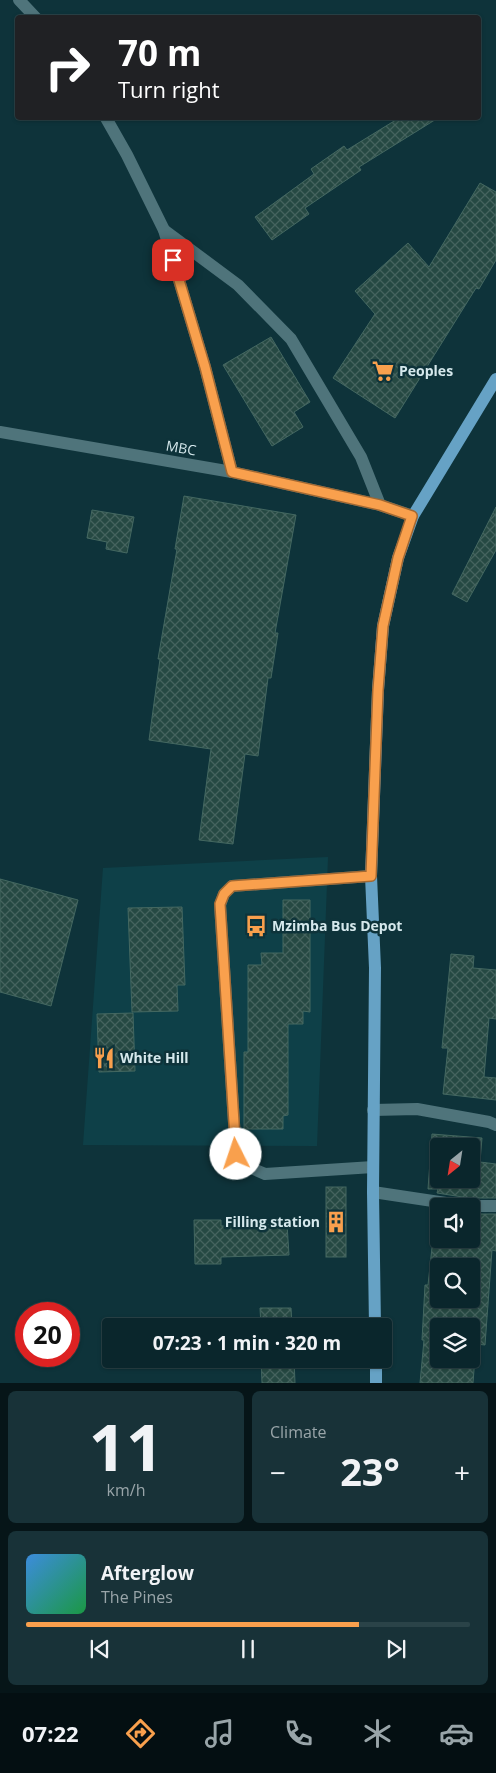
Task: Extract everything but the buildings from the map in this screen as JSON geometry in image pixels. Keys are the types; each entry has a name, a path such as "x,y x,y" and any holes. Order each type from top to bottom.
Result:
{"main road":[{"path":"375,1318 373,1192 374,968 371,876 378,690 383,626 398,558 412,516 496,379"},
{"path":"376,1368 376,1383"}],"street":[{"path":"19,0 33,15"},
{"path":"107,120 127,154 164,230 205,367 232,472"},
{"path":"164,230 238,285 291,340 361,457 380,505"},
{"name":"MBC","path":"0,432 232,472 380,505 412,516"},
{"path":"371,876 232,886 224,894 220,904 236,1154 249,1167 265,1174 373,1167"},
{"path":"373,1110 417,1109 489,1122 496,1125"},
{"path":"373,1192 430,1201"},
{"path":"480,1206 496,1206"}],"shaded area":[{"path":"328,857 317,1146 83,1145 103,868"}],"place":[{"name":"Peoples","path":"383,371"},
{"name":"Mzimba Bus Depot","path":"256,926"},
{"name":"White Hill","path":"104,1058"},
{"name":"Filling station","path":"336,1222"}],"route":[{"path":"173,260 205,367 232,472 380,505 412,516 398,558 383,626 378,690 371,876 232,886 224,894 220,904 236,1154"}]}
